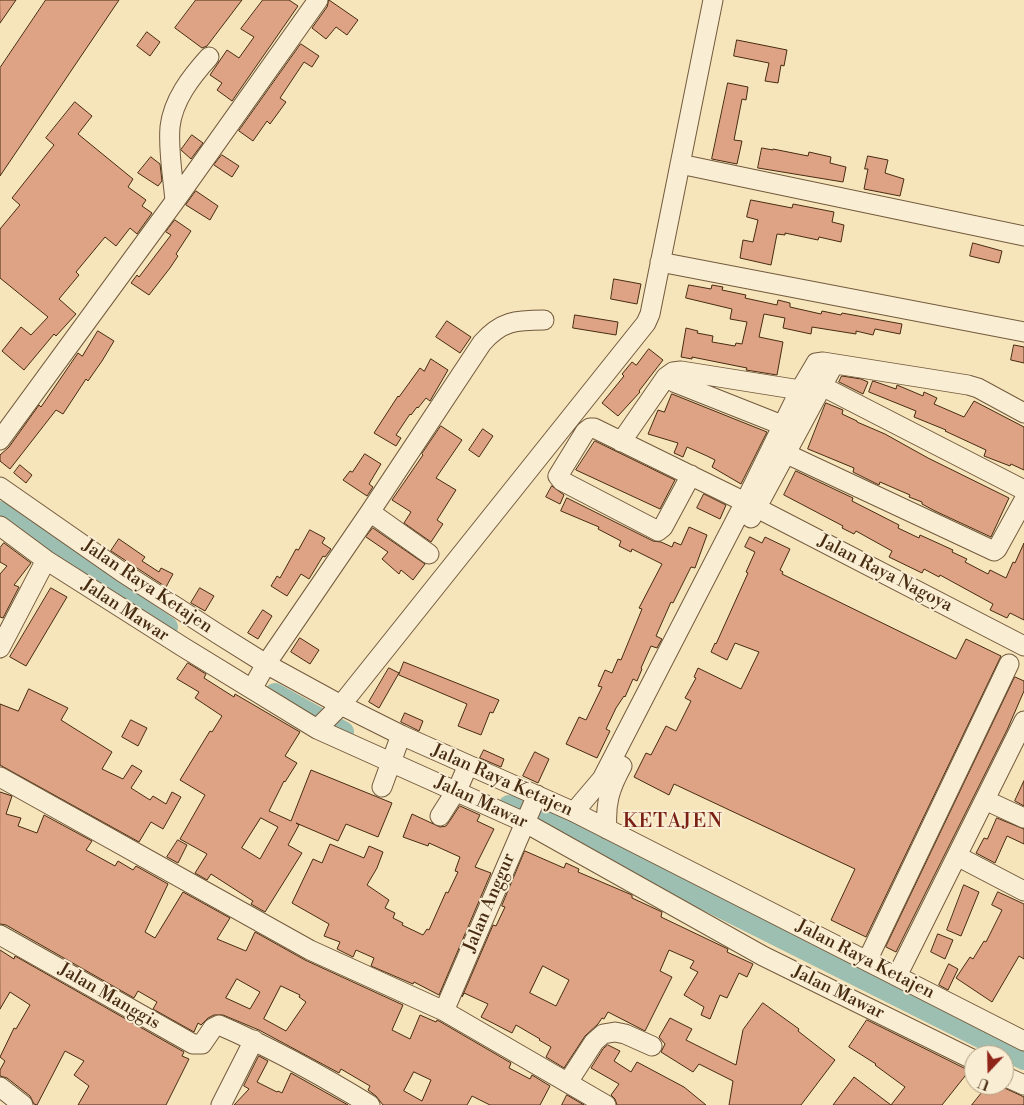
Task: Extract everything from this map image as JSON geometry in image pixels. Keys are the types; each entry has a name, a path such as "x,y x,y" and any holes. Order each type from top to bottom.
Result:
{"street":[{"path":"0,440 175,201 318,0"},
{"path":"328,718 646,323 650,314 713,0"},
{"path":"175,201 170,127 175,108 183,91 194,74 209,57"},
{"path":"680,164 1024,236"},
{"path":"660,262 1024,332"},
{"path":"259,677 487,338 500,327 511,322 544,320"},
{"path":"779,450 782,425 809,385 834,364 975,387 1024,413"},
{"path":"621,442 666,377 673,372 681,371 809,385 1024,490"},
{"path":"666,377 676,383 782,425"},
{"path":"574,812 607,782 779,450 809,385"},
{"name":"Jalan Raya Nagoya","path":"691,475 664,527 658,531 559,479 559,472 588,429 598,429 621,442 691,475 751,505 1024,646"},
{"path":"779,450 994,551 997,549 1024,500"},
{"name":"Jalan Raya Ketajen","path":"0,488 114,587 234,663 289,693 328,718 462,778 536,798 574,812 1024,1040"},
{"path":"370,512 429,554"},
{"name":"Jalan Mawar","path":"0,526 46,560 114,587 234,663 289,693 328,718 462,778 525,820 763,956 964,1055"},
{"path":"0,648 46,560"},
{"path":"867,962 1009,664"},
{"path":"897,976 1024,721"},
{"path":"382,787 396,750"},
{"path":"0,777 310,950 444,1011 606,1105"},
{"path":"440,816 462,778"},
{"path":"607,782 607,829"},
{"name":"Jalan Anggur","path":"444,1011 536,798"},
{"path":"985,800 1024,818"},
{"path":"957,856 1024,891"},
{"name":"Jalan Manggis","path":"0,935 193,1044 202,1044 213,1028 219,1025 254,1040"},
{"path":"568,1082 594,1042 602,1034 614,1032 625,1034 652,1046"},
{"path":"221,1105 254,1040 304,1065 370,1105"},
{"path":"0,1087 23,1105"}],"building":[{"path":"0,0 16,0 0,23"},
{"path":"46,0 119,0 0,176 0,68"},
{"path":"196,0 242,0 207,46 202,48 175,28"},
{"path":"263,0 289,0 298,6 232,101 217,90 222,83 210,75 227,50 239,58 254,37 241,29"},
{"path":"329,0 358,20 347,35 336,27 326,39 312,28 327,7"},
{"path":"147,32 160,42 150,56 137,46"},
{"path":"737,40 787,50 784,66 781,65 778,83 765,81 769,63 734,56"},
{"path":"301,44 319,56 312,67 304,62 280,98 286,102 270,124 267,121 253,141 239,131"},
{"path":"728,83 748,87 746,100 742,99 734,140 742,141 737,164 712,159"},
{"path":"75,102 92,116 78,134 133,179 128,187 146,200 142,206 152,213 137,234 130,228 116,246 105,237 76,272 79,275 59,299 76,314 56,336 54,334 24,370 2,351 21,327 31,335 48,317 0,278 0,229 20,205 12,198 54,145 46,138"},
{"path":"192,135 203,143 191,159 181,150"},
{"path":"762,148 808,156 809,152 831,157 830,163 846,167 843,182 758,168"},
{"path":"222,155 239,166 232,177 214,165"},
{"path":"868,156 888,160 885,173 904,179 900,196 864,189 868,169 865,169"},
{"path":"151,157 160,164 162,181 158,186 138,173"},
{"path":"196,191 218,206 210,220 186,205"},
{"path":"751,200 792,208 793,204 834,212 832,222 844,225 841,242 819,237 818,240 785,233 785,235 777,234 771,265 740,258 743,240 753,242 758,220 747,217"},
{"path":"175,220 191,231 176,254 178,256 149,295 131,283 137,275 139,277 171,235 166,232"},
{"path":"973,243 1002,251 999,263 970,256"},
{"path":"614,279 641,284 637,304 611,299"},
{"path":"689,285 711,289 712,285 723,287 722,290 746,295 745,298 777,305 778,300 790,303 790,307 821,314 822,311 841,315 842,313 902,324 900,334 875,329 873,335 856,331 856,334 812,327 811,334 783,328 785,318 764,314 759,337 783,342 777,375 746,370 747,368 692,357 692,359 681,357 686,328 698,331 697,333 713,336 712,342 735,346 736,343 742,344 747,322 730,319 732,309 686,298"},
{"path":"575,315 618,322 616,335 573,328"},
{"path":"447,321 471,337 460,353 436,337"},
{"path":"98,331 114,341 102,361 88,381 86,379 63,414 56,410 10,469 0,461 0,455 9,447 39,405 41,407 78,353 82,356"},
{"path":"1014,345 1024,347 1024,363 1011,360"},
{"path":"649,349 663,360 640,392 618,416 602,403 624,376 622,374 632,362 636,365"},
{"path":"431,359 448,370 430,401 426,398 410,414 396,435 401,438 396,446 374,433 398,396 420,368 424,371"},
{"path":"842,376 868,382 863,394 839,382"},
{"path":"873,381 896,389 897,385 923,396 924,392 937,398 934,404 964,417 974,401 1024,427 1024,470 984,456 986,450 946,430 914,417 916,411 869,392"},
{"path":"672,394 767,432 741,484 712,467 715,460 687,447 683,457 674,453 678,443 648,434 658,410 664,412"},
{"path":"826,403 843,410 842,414 857,422 885,434 928,458 1009,498 991,537 935,511 922,504 922,502 909,497 910,495 880,482 879,485 853,472 854,468 808,449"},
{"path":"441,426 462,440 436,478 456,490 437,520 443,524 431,542 404,523 411,512 392,500"},
{"path":"483,429 493,436 479,457 469,450"},
{"path":"595,441 675,480 660,509 576,470"},
{"path":"365,454 381,464 369,484 373,487 367,496 343,480 350,471 352,472"},
{"path":"20,465 32,475 26,483 14,473"},
{"path":"796,471 853,498 852,501 899,525 898,528 919,538 920,535 953,550 952,552 967,559 965,562 988,574 990,570 1006,578 1024,543 1024,620 1010,613 1007,618 990,610 993,604 940,575 939,577 924,569 922,573 889,557 892,551 856,531 854,534 842,528 843,526 784,495"},
{"path":"552,486 564,495 560,504 546,497"},
{"path":"704,494 726,505 720,519 697,508"},
{"path":"567,498 653,541 672,547 674,542 681,545 689,527 707,535 695,568 691,567 673,603 671,602 656,636 662,639 657,648 651,646 637,681 633,679 625,697 616,708 606,729 610,731 597,758 566,744 579,717 586,720 602,687 598,686 605,670 612,673 618,659 621,660 642,609 639,608 662,564 632,549 631,552 619,546 621,541 598,529 599,527 561,511"},
{"path":"373,528 425,564 413,580 401,570 399,574 382,559 388,552 366,537"},
{"path":"310,530 325,538 322,543 331,549 325,557 323,556 309,579 301,574 287,596 271,586 277,576 280,578 296,549 298,550"},
{"path":"750,537 762,543 765,537 790,549 780,570 783,572 782,574 956,659 966,639 1001,656 866,937 831,920 855,869 674,784 669,795 634,777 646,753 651,755 666,726 676,731 691,701 685,698 696,678 694,677 698,668 741,689 759,652 735,643 727,660 711,652 748,573 746,572 755,552 745,547"},
{"path":"119,539 145,557 142,561 159,572 161,568 173,574 166,587 111,551"},
{"path":"4,543 31,563 14,585 19,587 3,618 0,617 0,574 7,566 0,562 0,548"},
{"path":"51,588 67,597 26,666 10,657"},
{"path":"200,588 214,596 205,611 191,603"},
{"path":"263,610 272,616 258,639 248,633"},
{"path":"300,638 319,650 310,664 291,652"},
{"path":"404,662 499,700 493,713 490,712 481,735 458,726 467,704 399,675"},
{"path":"188,663 206,674 204,678 234,697 235,694 300,732 285,756 297,763 284,781 269,811 291,821 311,770 392,803 378,837 346,824 338,841 296,823 299,825 288,845 302,853 265,912 251,904 253,901 211,874 207,880 195,873 207,854 180,839 205,795 180,780 210,731 212,732 222,716 195,698 199,692 177,679","holes":["261,818 278,827 260,859 242,848"]},
{"path":"389,668 399,673 379,708 369,702"},
{"path":"1015,677 1024,681 1024,691 1007,730 896,952 886,947"},
{"path":"29,689 68,708 61,720 112,752 102,769 123,779 132,765 142,771 131,788 150,800 153,796 166,804 172,792 181,797 163,829 151,822 139,842 0,765 0,704 18,711"},
{"path":"405,713 423,721 419,731 401,722"},
{"path":"131,720 147,728 138,746 122,737"},
{"path":"484,750 504,759 501,767 480,758"},
{"path":"535,752 549,759 538,783 523,776"},
{"path":"1024,781 1024,806 1015,801"},
{"path":"0,792 12,796 6,814 21,818 18,826 37,833 44,815 92,841 86,850 115,866 118,861 133,870 136,866 168,884 145,932 155,938 183,892 230,918 217,939 246,951 255,932 305,960 403,1005 392,1030 410,1039 420,1015 436,1022 437,1020 511,1063 509,1068 530,1079 532,1075 550,1086 540,1105 490,1105 472,1096 467,1105 383,1105 368,1090 370,1086 341,1069 339,1073 259,1030 223,1015 214,1015 201,1025 198,1023 194,1032 153,1009 157,1002 138,991 134,998 6,925 0,924","holes":["237,979 260,992 250,1009 226,998","281,986 300,995 299,997 306,1002 286,1031 264,1019","414,1072 431,1080 422,1101 404,1091"]},
{"path":"460,806 480,815 477,821 494,829 475,867 491,873 439,995 414,982 413,984 371,966 374,958 356,950 353,957 337,949 340,942 324,936 329,924 292,903 313,859 322,863 330,844 364,858 369,846 383,852 377,868 367,885 389,900 385,908 395,913 393,918 403,923 402,925 423,935 427,929 429,930 446,892 448,893 458,872 455,871 460,857 429,843 428,846 403,837 412,814 440,827 446,826"},
{"path":"997,818 1024,829 1024,844 1007,836 995,863 976,853 984,838 987,839"},
{"path":"178,840 187,845 178,863 167,857"},
{"path":"525,851 564,868 566,863 579,869 578,872 632,895 632,898 662,912 661,917 728,949 727,952 753,964 747,977 739,973 727,998 720,995 710,1019 701,1015 704,1007 684,995 698,972 690,968 694,961 669,950 660,971 672,977 645,1031 608,1012 604,1019 602,1018 585,1036 564,1068 546,1057 551,1047 540,1039 516,1025 512,1033 481,1017 488,1004 464,993 462,997 493,925 496,926 505,907 502,906","holes":["543,966 569,980 556,1006 530,993"]},
{"path":"964,885 979,892 961,936 947,930"},
{"path":"998,892 1024,904 1024,959 1019,956 992,1002 956,978 970,957 973,959 984,941 986,942 1002,910 992,905"},
{"path":"938,934 953,940 945,959 931,952"},
{"path":"0,950 14,959 15,956 184,1052 182,1056 189,1059 166,1105 78,1105 89,1086 74,1075 84,1061 65,1051 37,1105 34,1104 30,1096 7,1078 0,1076 0,1070 5,1061 0,1057 14,1028 16,1029 30,1005 10,992 0,1009"},
{"path":"949,964 958,969 948,990 939,985"},
{"path":"763,1003 799,1029 798,1031 835,1060 801,1105 729,1105 733,1081 699,1064 693,1072 661,1052 665,1044 659,1037 670,1018 692,1029 686,1040 736,1065 743,1030"},
{"path":"867,1020 964,1068 964,1077 942,1105 891,1105 905,1087 876,1064 849,1047"},
{"path":"608,1045 620,1051 614,1061 631,1072 637,1062 684,1087 706,1105 617,1105 611,1095 619,1084 591,1068 603,1049"},
{"path":"259,1056 268,1061 257,1082 282,1093 291,1073 348,1105 234,1105 249,1089 244,1086"},
{"path":"854,1077 891,1105 833,1105"},
{"path":"1014,1092 1024,1097 1024,1105 972,1105 980,1095 1014,1095"},
{"path":"567,1095 584,1105 562,1105"}],"waterway":[{"path":"0,512 167,627"},
{"path":"275,694 343,732"},
{"path":"509,806 575,834 1024,1059"}],"district":[{"name":"KETAJEN","path":"673,822"}]}
